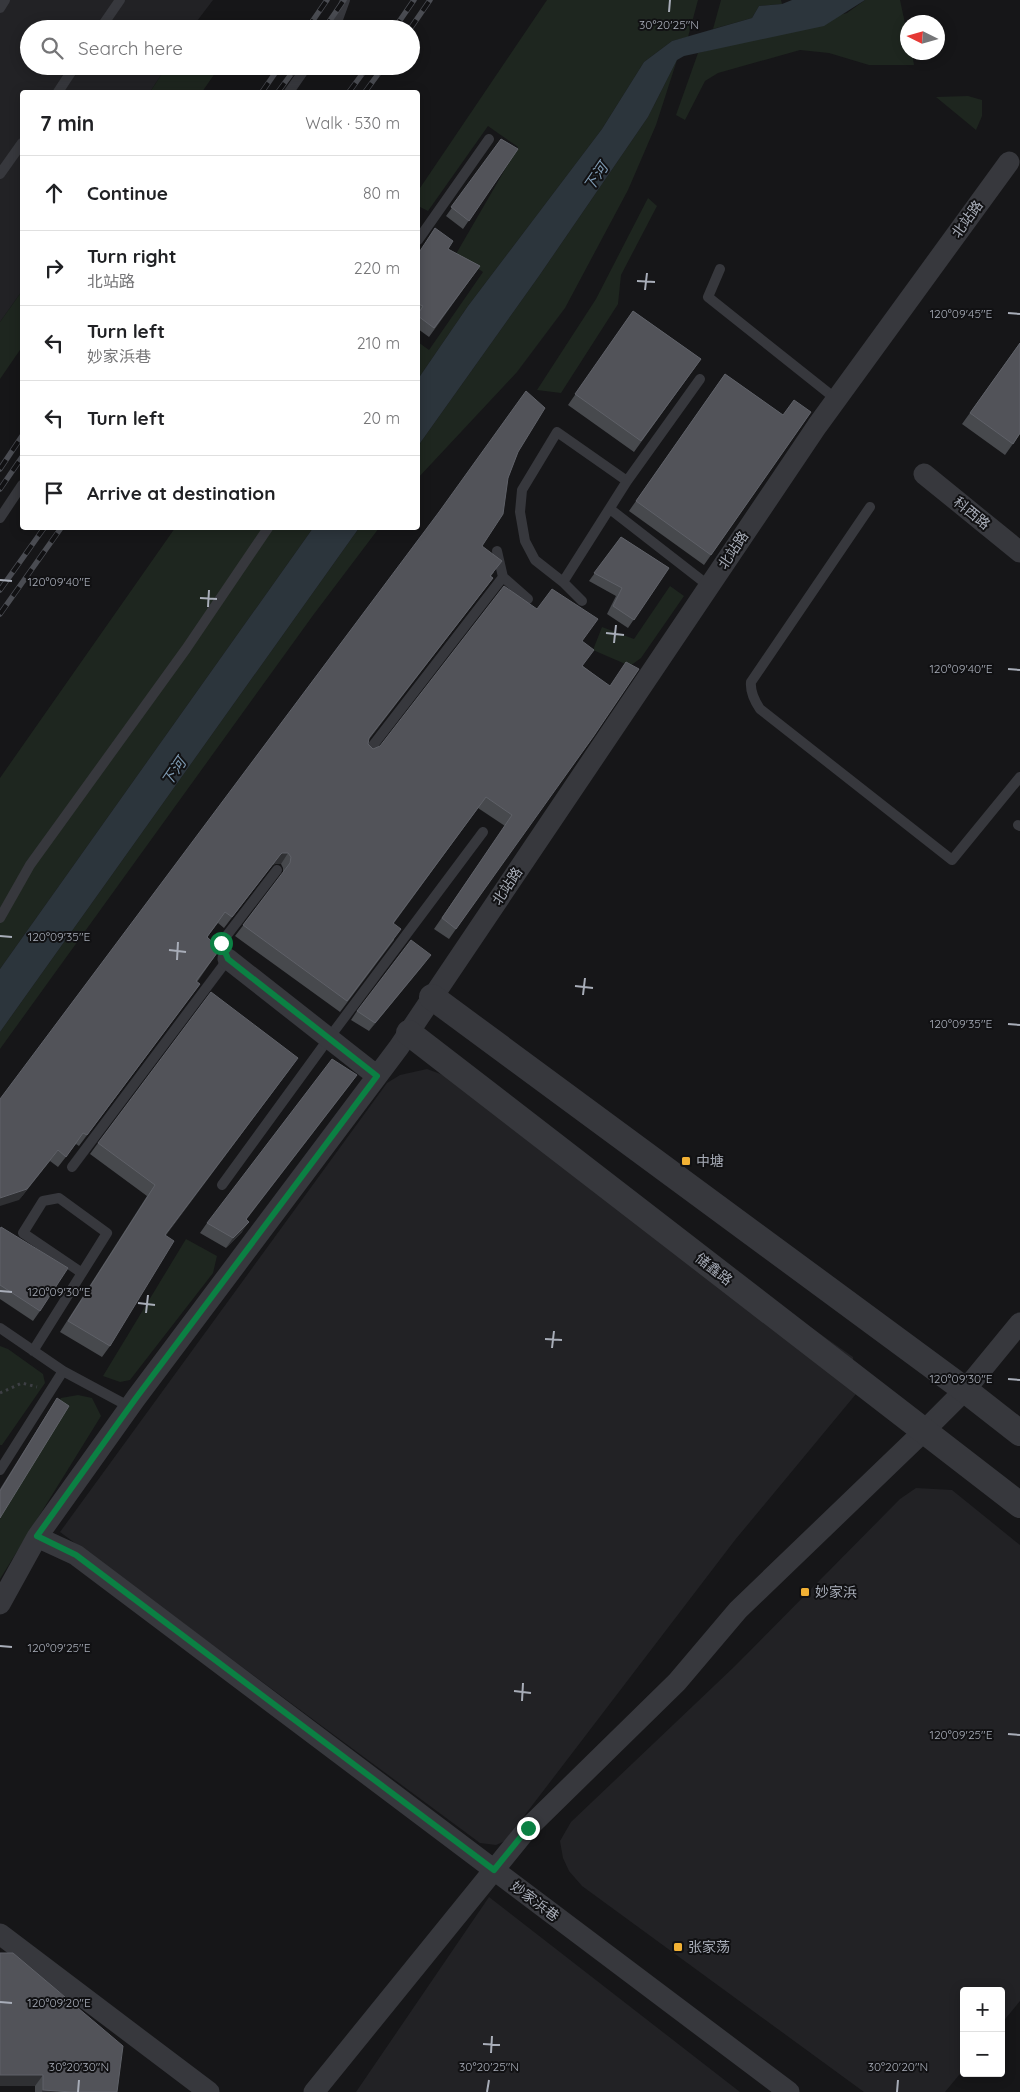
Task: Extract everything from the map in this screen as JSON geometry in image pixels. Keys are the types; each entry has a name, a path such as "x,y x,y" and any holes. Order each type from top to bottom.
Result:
{"street":[{"name":"北站路","path":"0,1604 37,1536 130,1406 409,1033 836,399 1009,162"},
{"name":"科西路","path":"924,474 1020,552"},
{"path":"228,959 377,1076"},
{"path":"432,997 965,1390 1020,1433"},
{"name":"储鑫路","path":"409,1033 1020,1505"},
{"path":"314,2092 528,1828 677,1682 738,1610 965,1390 1020,1323"},
{"name":"妙家浜巷","path":"37,1536 76,1555 789,2092"},
{"path":"0,1934 209,2092"}],"lane":[{"path":"0,8 6,0"},
{"path":"106,20 120,0"},
{"path":"338,20 345,0"},
{"path":"59,90 69,75"},
{"path":"290,90 301,75"},
{"path":"420,237 489,140"},
{"path":"0,174 20,146"},
{"path":"720,269 708,297 836,399"},
{"path":"563,582 627,481 700,380"},
{"path":"582,601 563,582 535,560 524,541 520,512 522,490 556,432 627,481"},
{"path":"0,518 20,488"},
{"path":"870,507 750,682 750,689 754,700 760,708 952,860 1020,777"},
{"path":"610,510 709,586"},
{"path":"0,918 30,865 186,649 267,530"},
{"path":"497,551 503,577 528,599"},
{"path":"367,753 503,577"},
{"path":"222,1185 482,832"},
{"path":"72,1167 228,959 221,943 277,870"},
{"path":"33,1351 82,1273 107,1233 60,1198 43,1201 23,1234 82,1273"},
{"path":"0,1328 63,1371 130,1406"},
{"path":"1,1466 63,1371"}],"path":[{"path":"0,1393 22,1383 51,1390"}],"shaded area":[{"path":"0,0 213,0 198,20 20,20 20,75 161,75 151,90 20,90 20,294 0,322"},
{"path":"547,0 698,0 688,37 672,41 644,62 602,129 468,306 420,376 420,343 429,350 483,272 456,254 518,147 488,126 428,211 420,207 420,188"},
{"path":"721,0 781,0 782,4 759,6 752,18 713,29"},
{"path":"865,0 900,0 903,15 900,15 900,60 913,60 914,65 869,65 829,53 800,50 718,73 705,81 685,120 676,115 698,53 847,13"},
{"path":"677,60 656,125 628,190 565,308 517,372 420,476 420,443 539,276 648,117"},
{"path":"161,75 214,75 203,90 151,90"},
{"path":"968,96 982,100 982,116 976,130 936,97"},
{"path":"648,198 657,206 621,275 618,304 561,393 537,390 596,299"},
{"path":"20,294 20,350 0,379 0,322"},
{"path":"174,530 312,530 0,969 0,778"},
{"path":"358,530 377,530 314,614 0,1049 0,1032"},
{"path":"670,586 684,596 641,658 630,666 593,650 602,627 634,639"},
{"path":"427,1069 462,1082 853,1357 856,1394 735,1540 505,1841 496,1845 480,1843 60,1532 387,1083 400,1075"},
{"path":"186,1239 217,1256 213,1273 130,1380 120,1382 103,1376"},
{"path":"0,1346 8,1349 43,1374 45,1383 2,1445 0,1445"},
{"path":"78,1395 92,1398 101,1416 0,1579 0,1493 61,1398"},
{"path":"916,1488 952,1490 1020,1545 1020,2001 1005,2019 1005,1987 960,1987 960,2074 945,2092 864,2092 582,1886 569,1871 563,1858 560,1841 571,1822 735,1666 900,1499"},
{"path":"489,1897 740,2092 356,2092"}],"water":[{"name":"下河","path":"792,0 865,0 824,26 684,56 677,60 648,117 539,276 420,443 420,376 468,306 602,129 644,62 672,41 752,18 759,6 782,4"},
{"name":"下河","path":"312,530 358,530 0,1032 0,969"}],"building":[{"path":"501,139 518,149 469,221 451,207"},
{"path":"435,228 453,241 448,249 480,266 434,328 420,318 420,311 423,306 420,305 420,251"},
{"path":"633,311 701,359 641,441 575,394"},
{"path":"1020,343 1020,433 1013,444 970,413"},
{"path":"725,374 783,415 794,400 811,412 711,555 636,501"},
{"path":"526,391 545,408 518,452 508,478 503,514 482,546 502,561 490,576 493,578 369,738 368,744 373,749 380,746 504,586 537,609 552,589 598,619 582,641 594,650 582,666 610,686 626,662 639,669 593,737 456,929 442,918 512,815 486,797 393,923 401,929 347,1001 243,925 290,863 291,857 288,853 282,853 232,917 225,912 207,937 220,949 196,981 200,984 87,1135 83,1133 66,1157 58,1150 27,1189 0,1198 0,1099 439,512"},
{"path":"621,537 669,568 634,620 613,606 622,588 594,573"},
{"path":"411,940 431,955 375,1023 357,1011"},
{"path":"211,992 298,1058 165,1235 174,1241 110,1346 68,1321 155,1185 98,1143"},
{"path":"332,1059 357,1075 246,1219 249,1222 233,1238 207,1223"},
{"path":"1,1227 68,1268 40,1311 0,1285"},
{"path":"57,1398 69,1406 0,1518 0,1491"},
{"path":"0,1953 13,1953 123,2046 117,2092 43,2090 43,2075 0,2075"}],"railway":[{"path":"313,20 327,0"},
{"path":"330,20 344,0"},
{"path":"400,20 414,0"},
{"path":"416,20 430,0"},
{"path":"263,90 274,75"},
{"path":"279,90 290,75"},
{"path":"350,90 361,75"},
{"path":"366,90 377,75"},
{"path":"0,469 20,439"},
{"path":"0,489 20,460"},
{"path":"0,590 43,530"},
{"path":"0,614 60,530"}],"place":[{"name":"中塘","path":"686,1161"},
{"name":"妙家浜","path":"805,1592"},
{"name":"张家荡","path":"678,1947"}],"route":[{"path":"221,943 228,959 377,1076 136,1398 37,1536 76,1555 494,1870 528,1828"}]}
